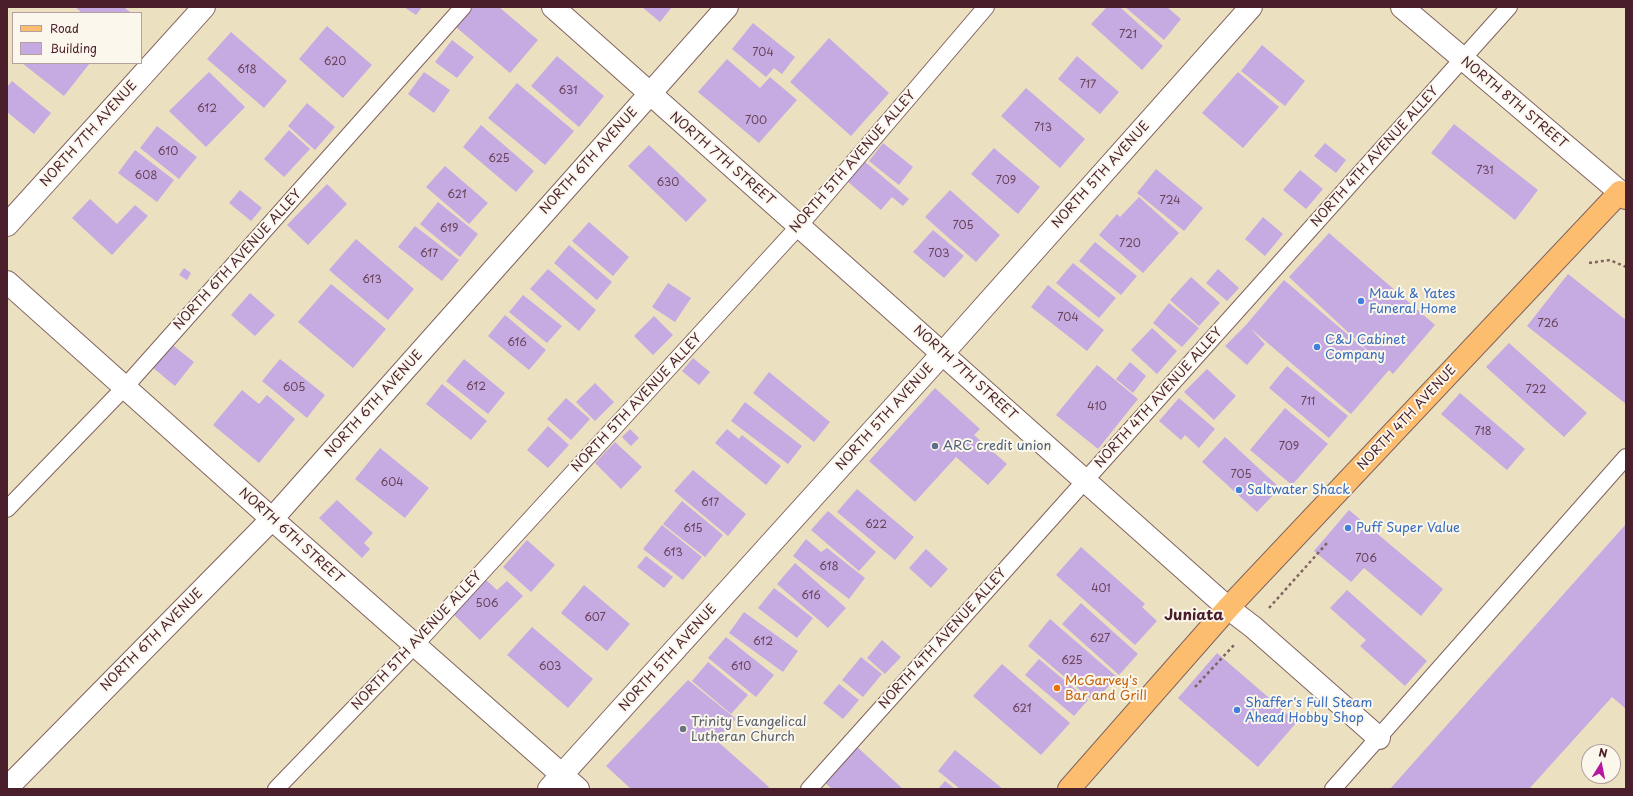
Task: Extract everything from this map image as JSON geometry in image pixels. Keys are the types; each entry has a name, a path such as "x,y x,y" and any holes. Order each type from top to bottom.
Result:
{"main road":[{"name":"NORTH 4TH AVENUE","path":"1069,789 1228,608 1623,195"}],"street":[{"name":"NORTH 7TH AVENUE","path":"7,225 204,7"},
{"name":"NORTH 7TH STREET","path":"553,7 1228,608 1253,627 1379,738"},
{"name":"NORTH 6TH AVENUE","path":"7,788 272,519 727,7"},
{"name":"NORTH 5TH AVENUE","path":"563,784 943,353 1251,7"},
{"name":"NORTH 8TH STREET","path":"1402,7 1623,195"},
{"name":"NORTH 6TH STREET","path":"7,282 414,645 563,784"}],"lane":[{"name":"NORTH 6TH AVENUE ALLEY","path":"7,509 124,387 464,7"},
{"name":"NORTH 5TH AVENUE ALLEY","path":"276,789 414,645 799,226 986,7"},
{"name":"NORTH 4TH AVENUE ALLEY","path":"809,789 1509,7"},
{"path":"1333,789 1626,457"}],"building":[{"path":"75,7 124,7 130,12 81,12"},
{"path":"404,7 422,7 416,15"},
{"path":"473,7 499,7 538,40 510,73 456,27"},
{"path":"642,7 672,7 660,22"},
{"path":"1107,7 1120,7 1163,46 1142,70 1091,24"},
{"path":"1125,7 1167,7 1181,19 1164,40"},
{"path":"753,23 795,57 782,74 774,68 766,77 732,49"},
{"path":"327,26 372,65 343,98 299,59"},
{"path":"231,32 287,81 264,108 207,59"},
{"path":"829,38 889,93 851,136 790,82"},
{"path":"452,40 474,57 457,78 435,62"},
{"path":"1262,45 1305,81 1285,106 1241,71"},
{"path":"557,56 604,96 579,127 531,86"},
{"path":"1077,56 1119,92 1100,114 1058,79"},
{"path":"727,59 760,88 770,77 797,100 759,143 698,92"},
{"path":"23,64 89,64 64,96"},
{"path":"209,72 245,107 206,147 169,111"},
{"path":"424,72 450,90 434,113 408,94"},
{"path":"1238,72 1279,107 1243,148 1202,113"},
{"path":"12,81 51,113 34,134 7,112 7,87"},
{"path":"517,83 574,131 545,165 488,118"},
{"path":"1026,88 1085,139 1060,168 1001,116"},
{"path":"307,103 335,127 315,150 288,126"},
{"path":"1454,124 1538,190 1515,220 1431,153"},
{"path":"481,125 534,171 516,192 463,147"},
{"path":"157,126 197,157 179,179 140,148"},
{"path":"289,130 310,149 284,177 264,159"},
{"path":"883,143 913,167 899,185 869,161"},
{"path":"1325,143 1346,160 1336,173 1314,156"},
{"path":"649,145 707,200 686,222 628,166"},
{"path":"994,148 1040,187 1018,214 971,174"},
{"path":"135,150 174,180 157,202 118,173"},
{"path":"864,161 909,199 903,206 892,197 881,210 847,181"},
{"path":"445,166 488,203 469,224 426,187"},
{"path":"1156,169 1203,208 1184,231 1137,193"},
{"path":"1300,170 1323,189 1306,209 1283,190"},
{"path":"327,184 347,204 308,245 287,225"},
{"path":"240,190 262,208 251,221 229,203"},
{"path":"950,190 1000,235 976,262 925,217"},
{"path":"1139,197 1179,233 1143,273 1099,235 1117,214 1120,217"},
{"path":"90,199 117,224 135,205 148,216 112,255 72,218"},
{"path":"438,202 478,234 460,257 420,224"},
{"path":"1263,217 1283,234 1265,256 1245,239"},
{"path":"589,222 629,257 613,276 572,241"},
{"path":"415,226 459,260 442,281 398,247"},
{"path":"933,230 964,256 944,278 913,252"},
{"path":"1329,233 1435,325 1393,374 1389,370 1351,414 1250,328 1265,344 1247,365 1225,346 1246,325 1284,280 1381,363 1289,277"},
{"path":"356,239 414,289 388,320 329,270"},
{"path":"1095,242 1137,276 1121,295 1079,261"},
{"path":"569,245 612,282 597,300 554,263"},
{"path":"1073,263 1116,298 1099,318 1056,283"},
{"path":"184,268 191,273 187,280 179,275"},
{"path":"548,269 596,310 579,331 530,289"},
{"path":"1218,269 1239,288 1227,301 1206,283"},
{"path":"1568,274 1626,320 1626,404 1527,326"},
{"path":"1191,277 1220,303 1199,326 1170,300"},
{"path":"668,283 691,298 675,322 652,307"},
{"path":"331,284 386,329 353,368 298,322"},
{"path":"1048,285 1104,330 1087,351 1031,307"},
{"path":"250,293 275,315 255,336 231,315"},
{"path":"523,295 562,326 547,343 509,312"},
{"path":"1169,303 1199,328 1182,347 1153,323"},
{"path":"505,315 546,350 529,370 488,336"},
{"path":"654,316 673,335 653,355 634,336"},
{"path":"1152,328 1177,351 1157,374 1131,350"},
{"path":"170,343 194,362 175,386 152,367"},
{"path":"1509,343 1587,413 1564,437 1486,367"},
{"path":"693,358 710,372 699,385 682,371"},
{"path":"280,359 325,395 307,418 262,381"},
{"path":"464,359 505,393 488,414 446,381"},
{"path":"1130,362 1146,376 1133,393 1116,379"},
{"path":"1097,365 1138,399 1098,449 1056,415"},
{"path":"1287,366 1348,416 1329,438 1269,388"},
{"path":"1207,369 1236,396 1214,420 1184,392"},
{"path":"769,372 830,422 814,442 753,393"},
{"path":"595,383 614,402 595,421 576,402"},
{"path":"442,384 487,421 471,440 426,404"},
{"name":"ARC credit union","path":"935,388 980,429 974,435 1007,464 988,485 956,457 915,502 869,461"},
{"path":"242,390 259,404 267,395 295,419 259,463 213,425"},
{"path":"1460,393 1525,449 1507,470 1441,414"},
{"path":"566,398 590,419 571,440 547,419"},
{"path":"1179,398 1215,429 1199,448 1185,435 1181,440 1159,421"},
{"path":"745,402 802,446 788,464 731,421"},
{"path":"1285,408 1328,444 1292,485 1250,450"},
{"path":"548,426 569,445 548,468 527,450"},
{"path":"630,429 639,438 631,446 622,437"},
{"path":"727,429 739,439 742,435 781,466 766,485 715,443"},
{"path":"1225,437 1280,488 1257,512 1202,462"},
{"path":"615,442 642,467 621,489 595,463"},
{"path":"380,448 429,488 405,518 355,479"},
{"path":"693,470 746,514 728,536 674,491"},
{"path":"857,489 914,537 895,560 837,512"},
{"path":"337,500 373,533 364,543 370,549 362,558 319,518"},
{"path":"682,501 723,535 705,557 663,524"},
{"path":"1349,510 1443,589 1421,616 1364,568 1351,582 1314,551"},
{"path":"828,511 876,552 859,571 811,530"},
{"path":"1626,524 1626,709 1612,697 1529,789 1390,789"},
{"path":"662,525 702,557 683,580 643,549"},
{"path":"806,539 821,552 827,548 865,578 849,599 793,556"},
{"path":"527,540 555,565 531,592 503,567"},
{"path":"1081,547 1145,604 1142,607 1157,621 1135,645 1056,575"},
{"path":"926,549 948,569 931,588 909,568"},
{"path":"646,556 673,577 664,588 637,567"},
{"path":"795,563 846,608 828,628 777,584"},
{"path":"484,578 497,590 507,581 523,596 480,640 451,612"},
{"path":"584,585 630,624 607,651 561,613"},
{"path":"774,588 813,618 797,638 758,608"},
{"path":"1347,590 1427,661 1405,686 1360,646 1366,640 1330,608"},
{"path":"1081,603 1138,654 1119,675 1062,624"},
{"path":"744,612 798,651 783,672 729,633"},
{"path":"1050,619 1117,677 1094,702 1028,646"},
{"path":"532,627 593,679 568,708 507,655"},
{"path":"726,637 774,675 756,697 708,658"},
{"path":"882,640 901,657 885,674 867,658"},
{"name":"Shaffer's Full Steam Ahead Hobby Shop","path":"1217,653 1297,722 1258,767 1178,698"},
{"path":"861,657 882,674 863,697 842,680"},
{"name":"McGarvey's Bar and Grill","path":"1039,659 1088,700 1074,716 1025,675"},
{"path":"708,662 748,695 731,714 692,681"},
{"path":"1002,664 1070,723 1041,755 973,696"},
{"name":"Trinity Evangelical Lutheran Church","path":"688,680 736,719 716,740 769,787 767,789 631,789 606,766"},
{"path":"839,684 859,700 843,719 823,703"},
{"path":"855,745 903,789 832,789 823,781"},
{"path":"955,750 1003,789 960,789 938,771"},
{"path":"945,781 955,789 938,789"}],"place":[{"name":"Mauk & Yates Funeral Home","path":"1361,301"},
{"name":"C&J Cabinet Company","path":"1317,347"},
{"name":"ARC credit union","path":"935,446"},
{"name":"Saltwater Shack","path":"1239,490"},
{"name":"Puff Super Value","path":"1348,528"},
{"name":"McGarvey's Bar and Grill","path":"1057,688"},
{"name":"Shaffer's Full Steam Ahead Hobby Shop","path":"1237,710"},
{"name":"Trinity Evangelical Lutheran Church","path":"683,729"}],"district":[{"name":"Juniata","path":"1194,616"}]}
